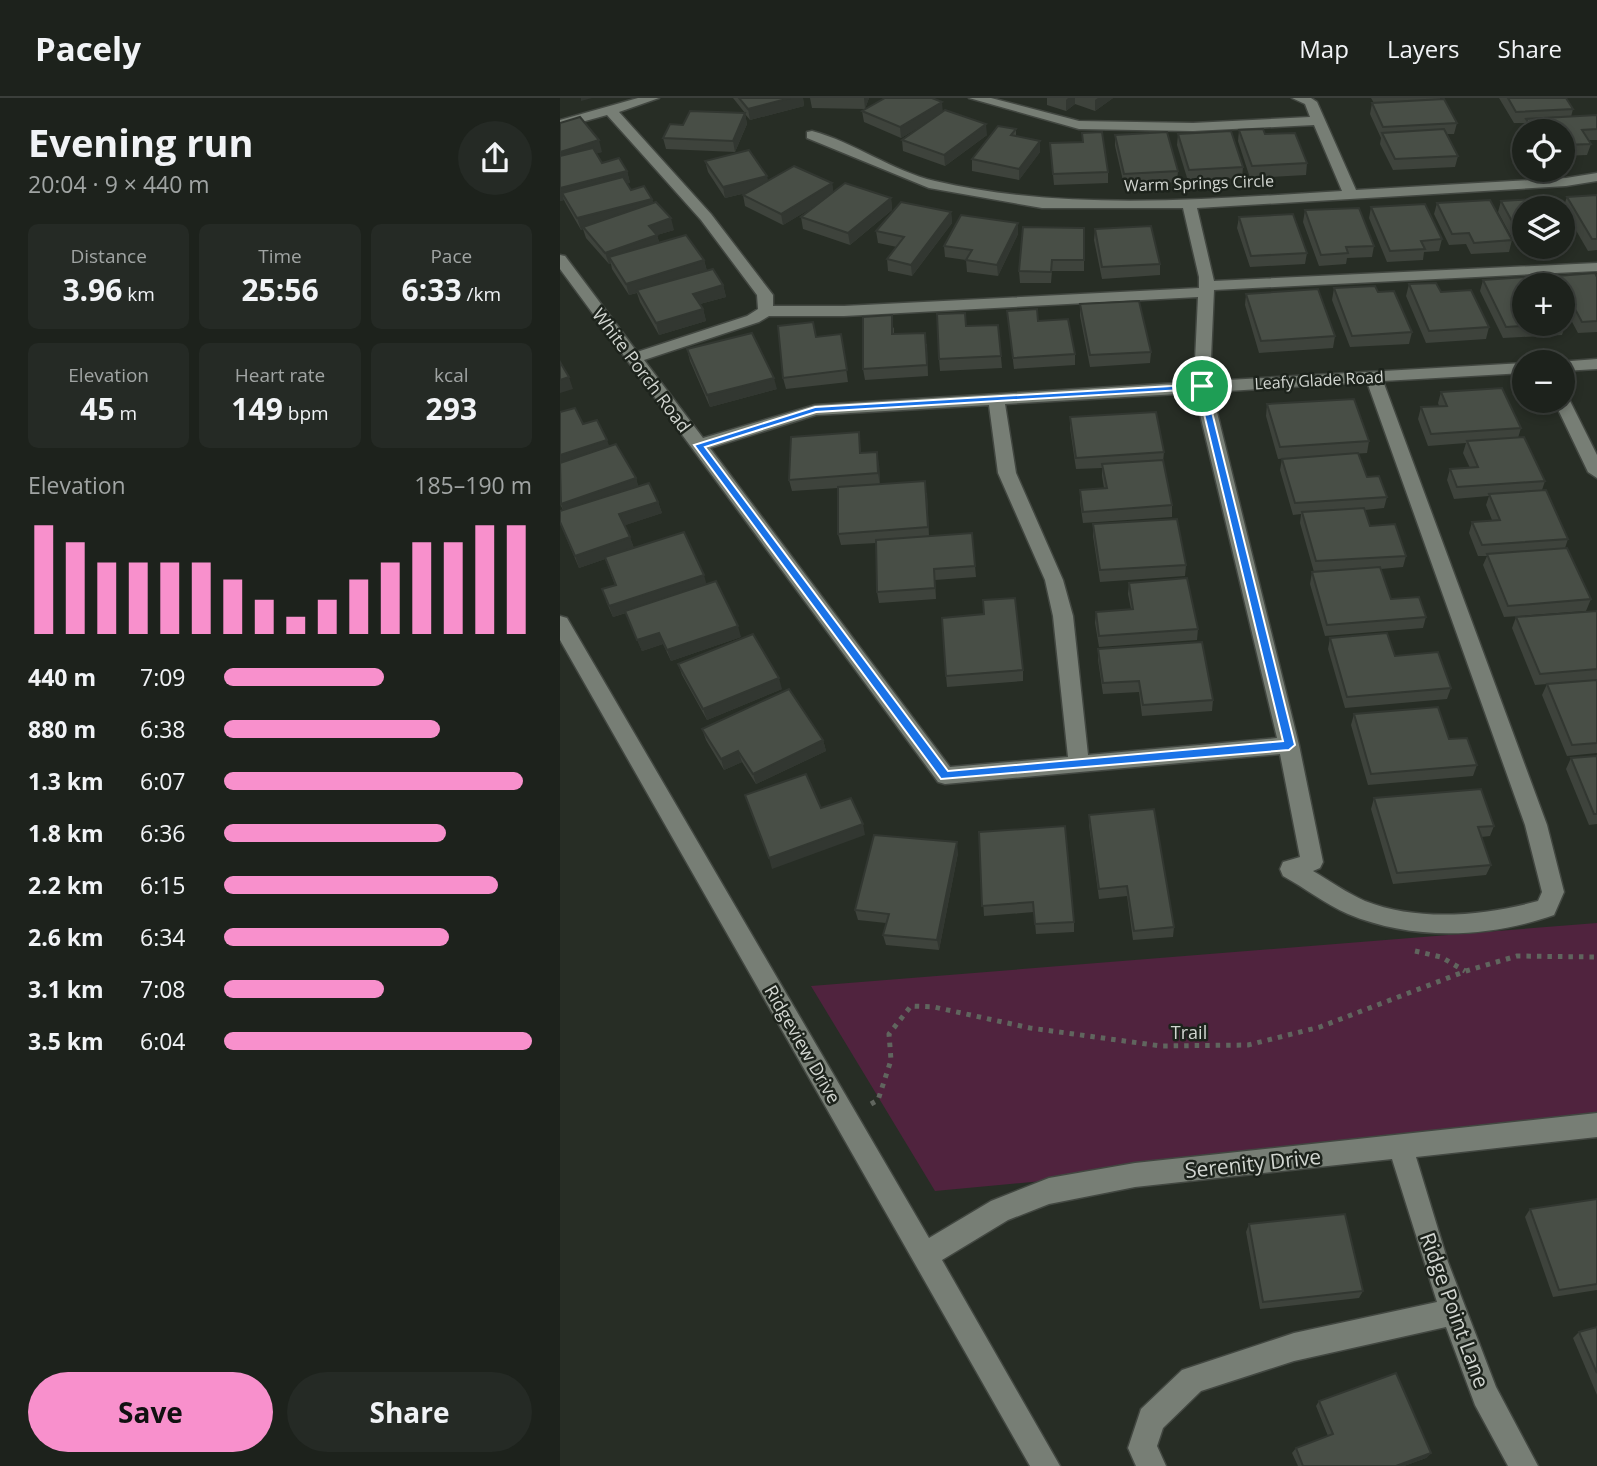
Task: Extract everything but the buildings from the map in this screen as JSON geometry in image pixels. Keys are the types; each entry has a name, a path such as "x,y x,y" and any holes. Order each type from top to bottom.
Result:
{"street":[{"path":"560,124 612,112 652,98"},
{"path":"976,98 1079,125 1193,127 1318,121"},
{"path":"1299,98 1310,102 1350,193"},
{"path":"612,112 713,227 765,295 766,311"},
{"name":"Warm Springs Circle","path":"812,135 929,184 1042,204 1189,204 1597,177"},
{"path":"1189,204 1207,277 1202,386 1289,745 1312,862 1291,869 1356,908 1393,918 1436,924 1526,914 1546,908 1553,892 1536,825 1373,376"},
{"name":"White Porch Road","path":"560,260 945,776 1289,745"},
{"path":"634,358 753,319 766,311 844,311 1597,267"},
{"path":"1575,365 1597,364"},
{"name":"Leafy Glade Road","path":"699,445 815,410 1512,369"},
{"path":"996,399 1007,473 1054,580 1063,616 1079,764"},
{"path":"1568,413 1597,472"},
{"name":"Ridgeview Drive","path":"560,622 1046,1466"},
{"name":"Serenity Drive","path":"925,1255 1000,1210 1049,1191 1135,1175 1597,1125"},
{"name":"Ridge Point Lane","path":"1401,1148 1454,1312 1485,1395 1524,1466"},
{"path":"1152,1466 1142,1448 1151,1419 1192,1380 1294,1347 1454,1312"}],"path":[{"name":"Trail","path":"846,1119 878,1100 891,1060 889,1034 911,1006 934,1007 1030,1028 1161,1046 1248,1045 1320,1027 1466,971 1517,956 1597,957"}],"shaded area":[{"path":"1597,923 1597,1129 935,1191 811,986"}],"route":[{"path":"1202,386 1289,745 945,776 699,445 815,410 1202,386"}]}
